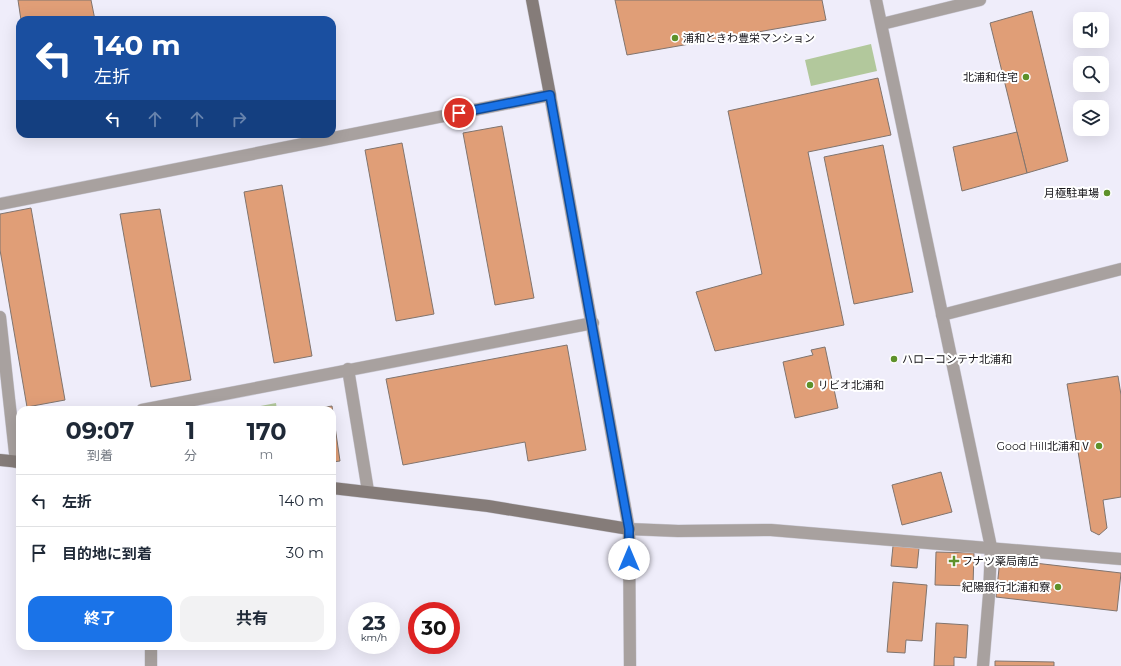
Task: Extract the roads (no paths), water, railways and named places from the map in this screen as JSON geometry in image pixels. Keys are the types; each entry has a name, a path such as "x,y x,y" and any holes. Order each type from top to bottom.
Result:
{"street":[{"path":"532,0 593,323 629,529 630,666"},
{"path":"876,0 991,547 989,595 983,666"},
{"path":"882,24 980,0"},
{"path":"336,137 550,95"},
{"path":"0,204 333,138"},
{"path":"942,315 1121,269"},
{"path":"0,317 16,428"},
{"path":"162,406 593,323"},
{"path":"348,369 368,491"},
{"path":"0,460 16,462"},
{"path":"336,488 488,506 629,529 678,531 771,530 1121,558"},
{"path":"150,666 151,650"}],"place":[{"name":"浦和ときわ豊栄マンション","path":"675,38"},
{"name":"北浦和住宅","path":"1026,77"},
{"name":"月極駐車場","path":"1107,193"},
{"name":"ハローコンテナ北浦和","path":"894,359"},
{"name":"リビオ北浦和","path":"810,385"},
{"name":"Good Hill北浦和Ⅴ","path":"1099,446"},
{"name":"フナツ薬局南店","path":"954,561"},
{"name":"紀陽銀行北浦和寮","path":"1058,587"}]}
